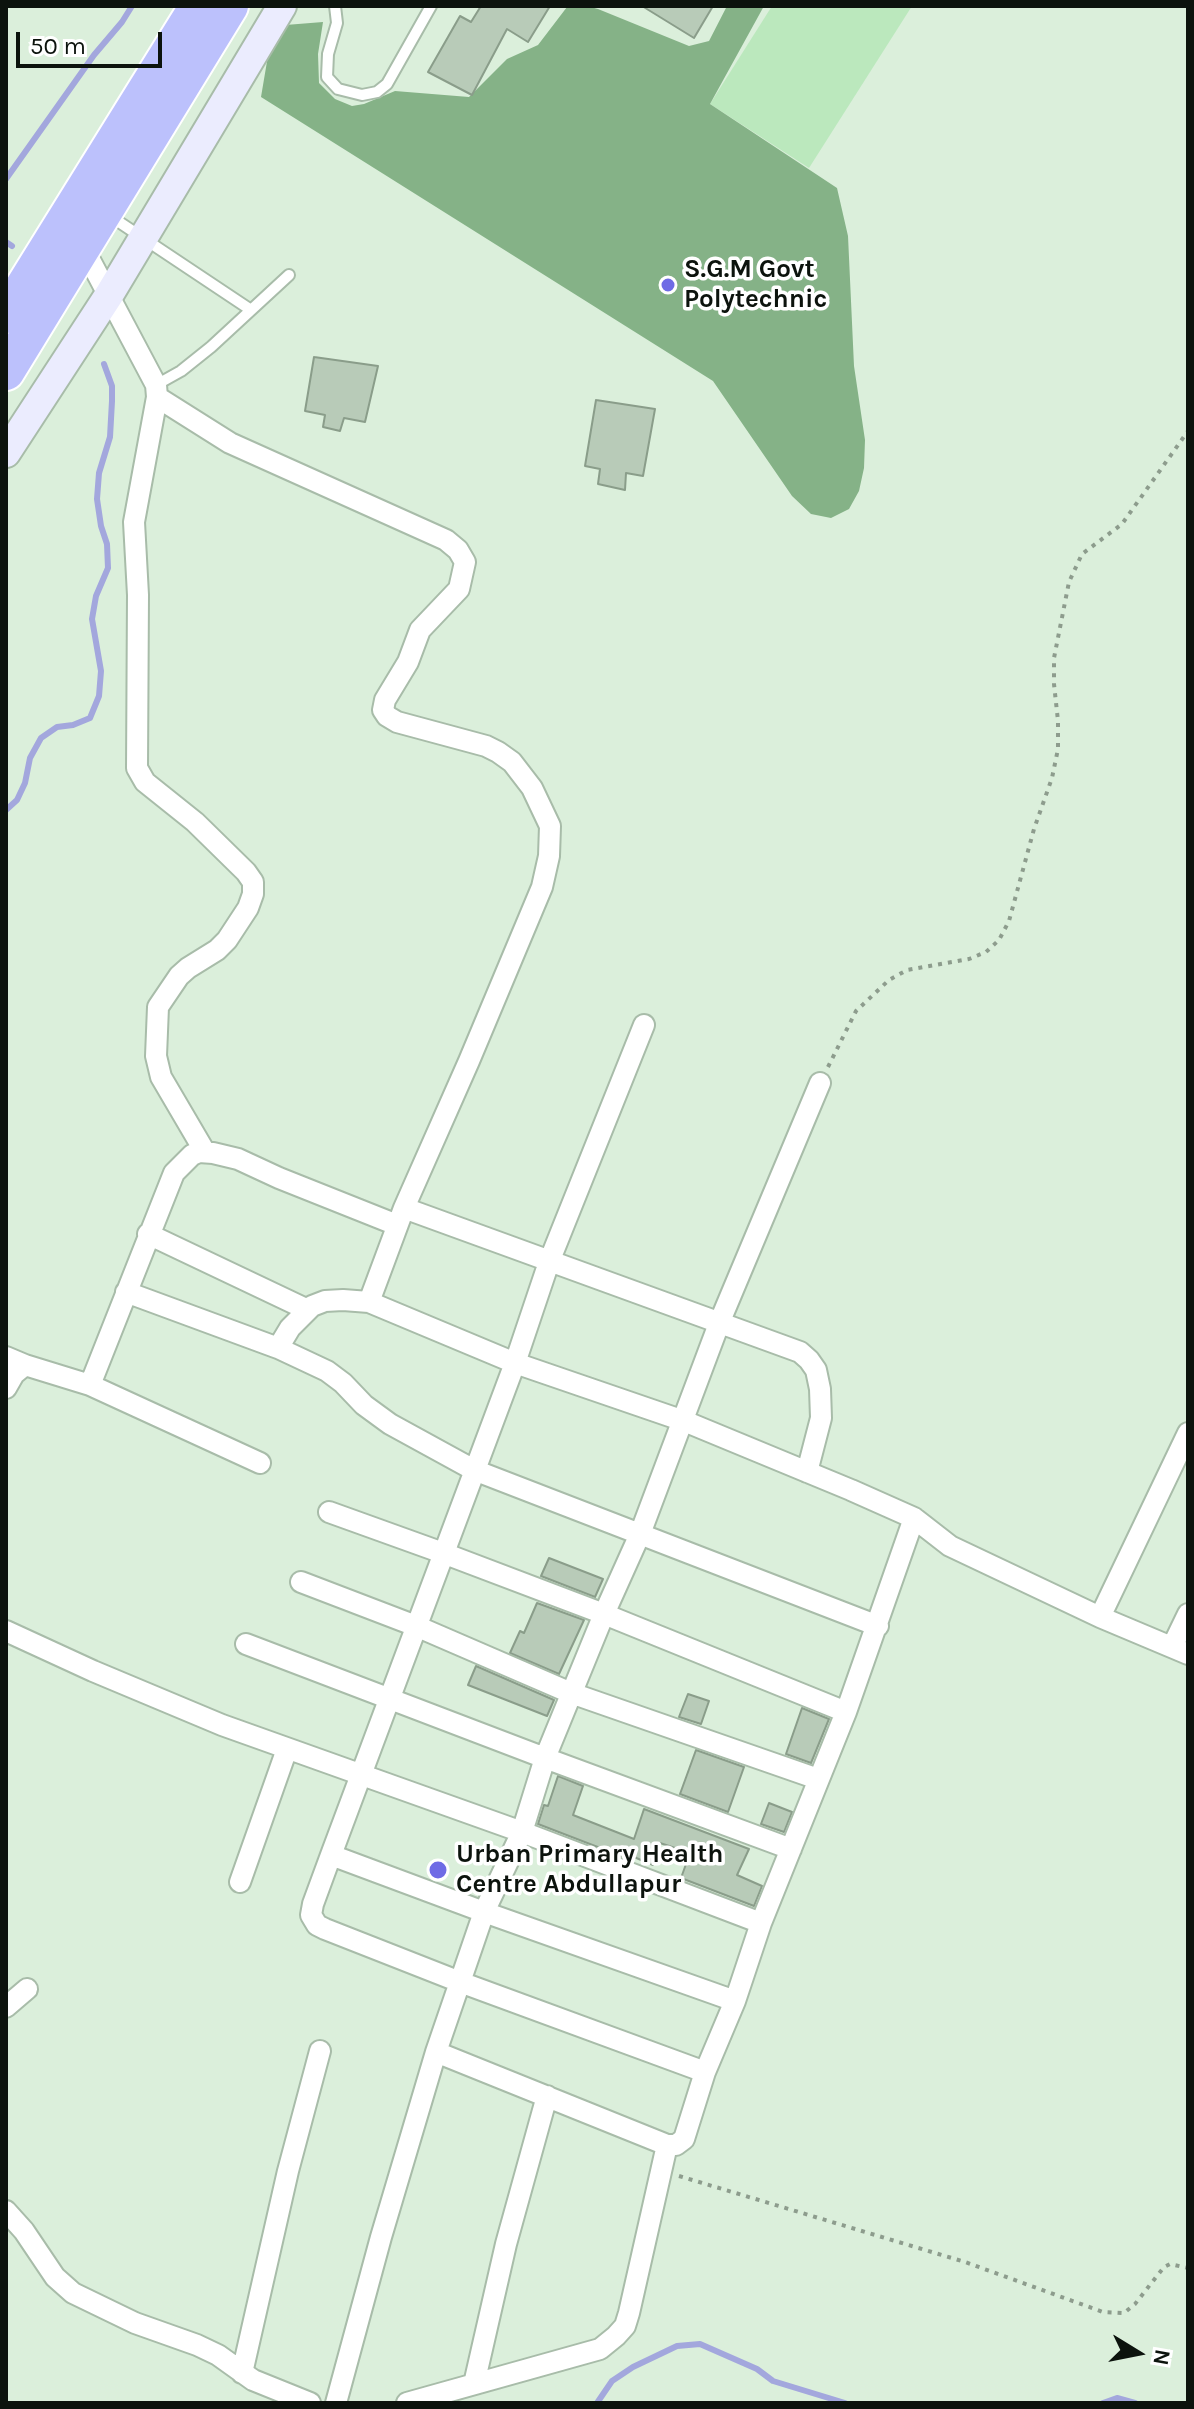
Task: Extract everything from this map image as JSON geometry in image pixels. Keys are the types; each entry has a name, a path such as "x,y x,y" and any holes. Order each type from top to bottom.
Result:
{"highway":[{"path":"6,315 198,6"},
{"path":"6,372 230,6"}],"street":[{"path":"6,453 109,295 282,6"},
{"path":"83,247 157,391 230,443 446,540 458,550 465,562 459,589 425,623 408,662 385,700 383,710 397,722 498,752 512,762 532,788 550,826 549,856 542,887 400,1217 369,1302"},
{"path":"157,391 134,522 138,595 137,768 145,782 195,822 253,882 248,908 227,940 179,976 158,1007 155,1037 161,1077 205,1152"},
{"path":"644,1025 549,1262 515,1363 360,1775 311,1915 317,1925 460,1982 705,2072"},
{"path":"336,2403 436,2052 484,1912 522,1832 545,1758 640,1534 720,1321 820,1083"},
{"path":"90,1385 174,1173 192,1155 205,1152 238,1159 279,1178 549,1262 800,1352 816,1370 820,1389 821,1418 807,1472"},
{"path":"148,1234 308,1310"},
{"path":"126,1292 278,1348 327,1371 390,1424 474,1470 878,1626"},
{"path":"278,1348 290,1328 308,1310 325,1301 369,1302 515,1363 684,1421 914,1518 950,1546 1180,1651 1188,1614"},
{"path":"6,1388 14,1374 16,1361 90,1385 260,1463"},
{"path":"1100,1617 1188,1433"},
{"path":"329,1512 604,1614 846,1712"},
{"path":"436,2052 667,2145 676,2145 684,2139 705,2072 735,2001 761,1923 878,1626 914,1518"},
{"path":"301,1582 416,1626 571,1693 818,1779"},
{"path":"6,1631 222,1725 522,1832 761,1923"},
{"path":"246,1644 791,1849"},
{"path":"240,1882 287,1749"},
{"path":"331,1855 735,2001"},
{"path":"6,2007 27,1989"},
{"path":"242,2373 288,2171 320,2051"},
{"path":"474,2384 506,2244 547,2096"},
{"path":"407,2403 600,2349 616,2336 625,2326 629,2313 667,2145"},
{"path":"6,2211 24,2231 55,2277 73,2293 135,2323 197,2345 218,2355 242,2373 310,2403"}],"lane":[{"path":"335,6 337,23 328,54 327,77 338,89 362,95 377,92 387,84 431,6"},
{"path":"105,213 251,310"},
{"path":"157,391 289,275"}],"path":[{"path":"820,1083 856,1011 877,989 907,970 969,959 986,952 999,940 1009,921 1058,749 1054,658 1069,582 1082,554 1122,524 1188,431"},
{"path":"661,2171 965,2262 1103,2312 1124,2313 1164,2267 1170,2264 1188,2268"}],"green space":[{"name":"S.G.M Govt Polytechnic","path":"727,6 764,6 710,104 837,188 848,236 854,366 865,440 859,491 849,509 831,518 811,514 792,496 713,381 261,97 273,26 323,22 318,54 319,83 335,99 352,106 395,91 469,97 507,59 538,45 567,7 598,9 689,46 709,41"},
{"path":"772,6 912,6 809,168 710,104"}],"building":[{"path":"481,6 550,6 528,42 507,29 472,95 428,72 460,16 471,22"},
{"path":"642,6 713,6 694,38"},
{"path":"314,357 378,366 365,422 344,418 340,431 323,427 325,415 305,411"},
{"path":"596,400 655,409 643,476 626,473 625,490 598,484 600,469 585,466"},
{"path":"549,1558 603,1579 595,1597 541,1576"},
{"path":"537,1603 584,1620 559,1674 510,1653 520,1631 524,1633"},
{"path":"476,1666 554,1700 547,1716 468,1685"},
{"path":"688,1694 709,1701 701,1724 679,1717"},
{"path":"802,1708 829,1719 811,1763 786,1754"},
{"path":"696,1750 744,1767 728,1812 680,1794"},
{"path":"558,1776 583,1786 573,1815 634,1839 644,1809 749,1849 737,1875 762,1886 754,1906 681,1878 690,1853 660,1843 653,1865 538,1824"},
{"path":"769,1803 792,1812 784,1832 761,1824"}],"waterway":[{"path":"6,179 132,6"},
{"path":"6,242 12,246"},
{"path":"6,810 17,800 25,783 30,758 41,738 57,727 90,718 99,696 101,671 92,619 96,596 108,568 107,544 97,499 99,473 110,437 112,401 112,386 104,364"},
{"path":"597,2403 612,2381 633,2367 677,2346 700,2344 757,2369 773,2381 845,2403"},
{"path":"1103,2403 1117,2398 1135,2403"}],"place":[{"name":"S.G.M Govt Polytechnic","path":"668,285"},
{"name":"Urban Primary Health Centre Abdullapur","path":"438,1870"}]}
